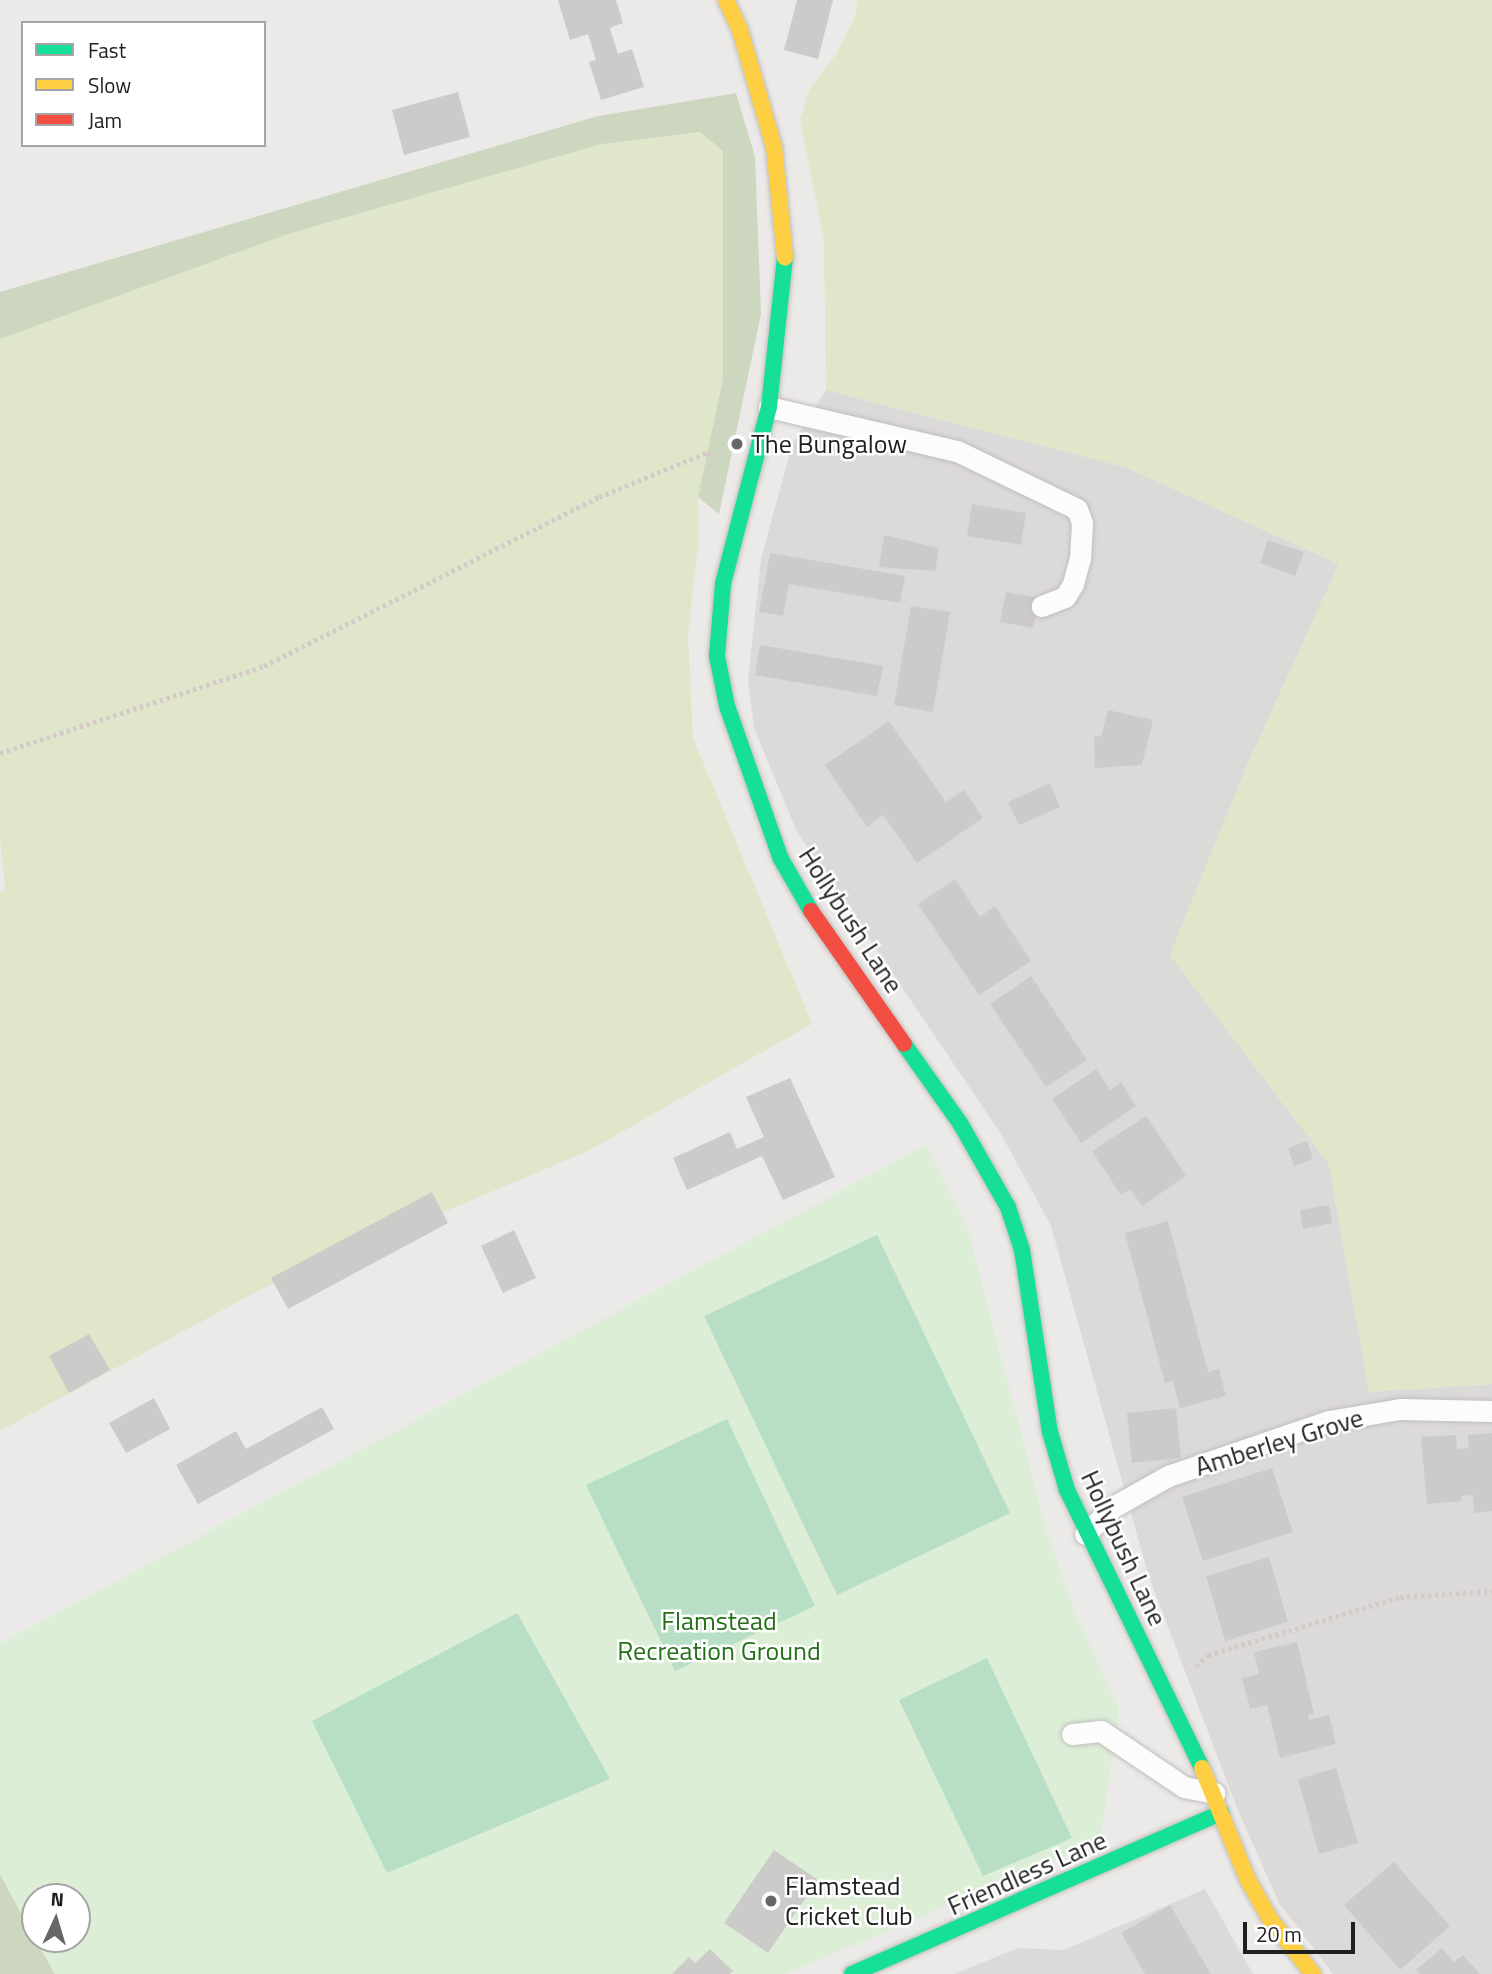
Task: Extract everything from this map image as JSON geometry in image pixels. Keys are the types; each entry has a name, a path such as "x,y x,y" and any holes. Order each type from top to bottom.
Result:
{"street":[{"name":"Hollybush Lane","path":"726,0 740,30 774,147 785,262 769,407 723,584 718,656 727,706 781,859 819,925 960,1123 1008,1207 1022,1250 1050,1433 1085,1534 1167,1693 1270,1920 1313,1974"},
{"name":"Friendless Lane","path":"852,1974 1217,1803"}],"lane":[{"path":"769,407 957,451 1077,509 1082,523 1073,584 1065,597 1042,606"},
{"name":"Amberley Grove","path":"1085,1534 1113,1507 1168,1476 1329,1421 1400,1409 1492,1411"},
{"path":"1072,1734 1101,1731 1184,1787 1217,1803"}],"path":[{"path":"0,754 264,666 599,497 706,453 755,466"},
{"path":"1167,1693 1208,1655 1400,1597 1492,1591"}],"shaded area":[{"path":"826,390 1125,467 1339,564 1246,768 1170,955 1329,1164 1369,1392 1492,1384 1492,1974 1333,1974 1279,1903 1237,1808 1148,1574 1051,1226 1001,1134 797,832 754,728 748,680 761,559 792,445"},
{"path":"1205,1889 1253,1974 954,1974 1018,1948 1064,1950"}],"green space":[{"path":"857,0 1492,0 1492,1384 1369,1392 1329,1164 1170,955 1246,768 1339,564 1125,467 826,390 824,241 800,120 809,90 837,53 856,14"},
{"path":"736,93 755,157 761,314 719,514 698,497 723,379 723,151 700,132 602,144 288,234 0,339 0,292 598,116"},
{"path":"700,132 723,151 726,295 723,379 698,497 699,537 688,635 693,738 812,1024 588,1151 261,1289 0,1431 0,893 5,889 0,839 0,339 288,234 602,144"},
{"name":"Flamstead Recreation Ground","path":"926,1145 967,1227 1048,1536 1077,1617 1119,1709 1100,1841 786,1974 55,1974 44,1953 91,1953 91,1883 21,1883 21,1912 0,1874 0,1644"},
{"path":"877,1235 1010,1513 837,1595 704,1316"},
{"path":"727,1419 815,1606 675,1671 586,1485"},
{"path":"517,1613 610,1779 387,1873 312,1721"},
{"path":"987,1658 1072,1838 983,1876 899,1700"},
{"path":"0,1874 21,1913 21,1953 43,1953 55,1974 0,1974"}],"building":[{"path":"558,0 616,0 623,23 610,28 618,54 632,49 644,87 601,100 589,62 596,60 588,34 570,40"},
{"path":"797,0 833,0 818,59 784,50"},
{"path":"458,92 470,137 404,155 392,110"},
{"path":"972,504 1026,513 1021,545 967,536"},
{"path":"884,535 939,548 935,571 879,567"},
{"path":"1268,540 1304,552 1295,576 1260,563"},
{"path":"770,553 905,576 900,603 789,584 783,616 759,612"},
{"path":"1006,592 1039,598 1033,628 1000,622"},
{"path":"911,606 950,612 933,712 894,705"},
{"path":"760,645 883,666 877,696 755,675"},
{"path":"1108,710 1153,720 1142,765 1095,768 1094,735 1101,737"},
{"path":"889,721 946,802 964,790 983,818 917,863 883,815 867,827 825,765"},
{"path":"1050,783 1060,807 1019,825 1008,802"},
{"path":"955,879 980,917 995,906 1031,961 979,995 918,904"},
{"path":"1031,976 1087,1060 1046,1087 990,1004"},
{"path":"1096,1069 1110,1090 1121,1082 1136,1106 1081,1143 1052,1099"},
{"path":"790,1078 835,1177 783,1200 762,1156 687,1190 673,1158 730,1132 737,1149 764,1137 746,1097"},
{"path":"1146,1116 1186,1176 1142,1206 1130,1189 1121,1195 1092,1151"},
{"path":"1307,1141 1313,1159 1294,1166 1288,1148"},
{"path":"432,1192 448,1223 288,1309 271,1278"},
{"path":"1329,1205 1332,1223 1303,1229 1300,1210"},
{"path":"1168,1221 1208,1372 1219,1369 1226,1396 1180,1408 1173,1381 1165,1383 1125,1233"},
{"path":"514,1230 536,1278 503,1293 481,1246"},
{"path":"89,1334 110,1370 69,1393 49,1356"},
{"path":"154,1398 170,1429 126,1453 109,1423"},
{"path":"322,1407 334,1429 198,1504 176,1465 236,1431 246,1449"},
{"path":"1176,1408 1181,1458 1132,1463 1127,1413"},
{"path":"1492,1433 1492,1511 1474,1513 1473,1495 1461,1496 1462,1501 1427,1504 1421,1437 1456,1435 1457,1449 1469,1448 1468,1435"},
{"path":"1272,1468 1293,1532 1203,1561 1182,1497"},
{"path":"1269,1557 1288,1622 1225,1641 1206,1576"},
{"path":"1297,1642 1314,1714 1308,1714 1309,1720 1329,1715 1336,1744 1280,1758 1267,1705 1250,1709 1242,1678 1259,1674 1254,1652"},
{"path":"1336,1768 1358,1843 1319,1854 1298,1779"},
{"name":"Flamstead Cricket Club","path":"774,1850 818,1880 768,1953 724,1923"},
{"path":"1394,1862 1450,1926 1400,1970 1344,1905"},
{"path":"1170,1905 1211,1974 1145,1974 1121,1933"},
{"path":"1442,1948 1454,1962 1463,1955 1480,1974 1420,1974 1416,1970"},
{"path":"710,1949 733,1971 730,1974 672,1974 689,1957 695,1963"}],"traffic: fast":[{"path":"785,257 769,407 723,584 717,656 727,706 781,859 811,911"},
{"path":"904,1044 960,1123 1008,1207 1022,1250 1050,1432 1067,1490 1202,1768"},
{"path":"852,1974 1221,1813"}],"traffic: slow":[{"path":"726,0 740,30 774,147 785,257"},
{"path":"1202,1768 1248,1880 1270,1919 1313,1974"}],"traffic: jam":[{"path":"811,911 904,1044"}],"place":[{"name":"The Bungalow","path":"737,444"},
{"name":"Flamstead Cricket Club","path":"771,1901"}]}
